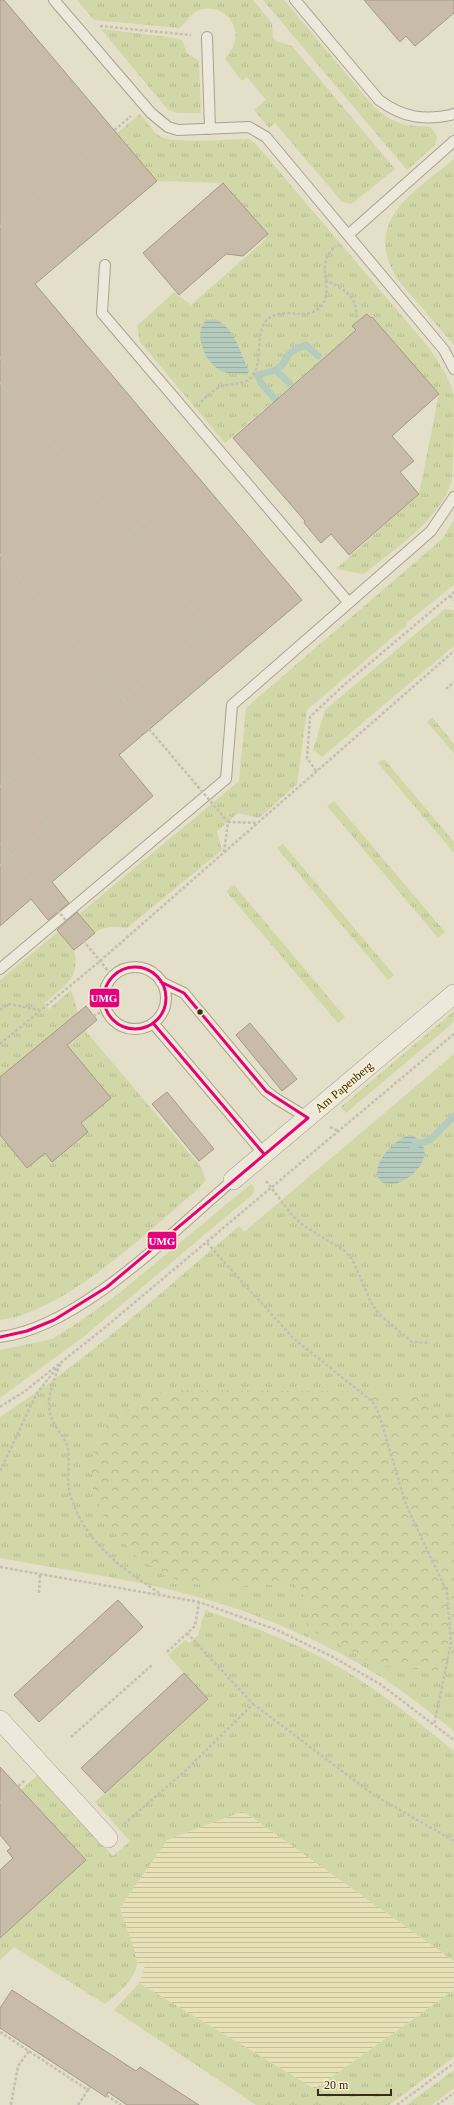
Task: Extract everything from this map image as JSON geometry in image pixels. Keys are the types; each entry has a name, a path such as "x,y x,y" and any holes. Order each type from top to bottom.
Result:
{"street":[{"name":"Am Papenberg","path":"233,1180 454,994"},
{"path":"0,1720 108,1838"}],"lane":[{"path":"54,0 144,105 168,127 178,130 250,127 266,137 444,350 454,369"},
{"path":"295,0 379,100 393,110 413,116 435,118 454,114"},
{"path":"207,37 210,128"},
{"path":"348,236 454,141"},
{"path":"105,265 102,313 349,603"},
{"path":"0,969 226,779 232,705 431,531 454,497"},
{"path":"161,982 165,996 165,1005 161,1014 154,1023 142,1028 128,1028 115,1022 106,1010 105,991 113,976 123,970 137,968 151,972 161,982 184,993 266,1091 308,1118"},
{"path":"154,1023 264,1154"},
{"path":"0,1337 47,1323 86,1302 139,1261 233,1180"}],"path":[{"path":"74,24 207,37"},
{"path":"0,227 144,105"},
{"path":"188,415 213,391 223,386 246,382 253,375 257,365 261,331 264,325 275,315 306,314 321,306 325,299 324,267 330,252 348,236"},
{"path":"325,279 343,288 354,300 357,312 356,319"},
{"path":"0,357 13,373"},
{"path":"0,382 208,627 123,699"},
{"path":"130,534 146,520 157,534"},
{"path":"0,554 228,822 257,823"},
{"path":"316,771 307,758 310,717 344,685 454,592"},
{"path":"450,596 454,600"},
{"path":"0,1044 100,961 454,651"},
{"path":"0,787 74,724 63,712 104,677"},
{"path":"446,689 454,682"},
{"path":"0,866 48,825 9,779"},
{"path":"224,852 228,822"},
{"path":"1,843 113,976"},
{"path":"0,1010 9,1004 40,1010"},
{"path":"68,1032 82,1021 106,1010"},
{"path":"0,1407 25,1391 207,1243 454,1034"},
{"path":"272,1187 293,1216 304,1226 345,1251 352,1259 371,1302 379,1314 412,1342 430,1342"},
{"path":"207,1243 294,1339 373,1402 379,1414 406,1505 447,1592 451,1643 434,1725"},
{"path":"0,1471 37,1393 60,1363"},
{"path":"60,1363 48,1397 52,1420 68,1447 70,1494 78,1514 92,1536 108,1556 129,1573 163,1595"},
{"path":"0,1567 199,1602 277,1630 331,1656 380,1684 454,1740"},
{"path":"39,1593 40,1573"},
{"path":"167,1652 195,1626 199,1602"},
{"path":"187,1633 254,1704 374,1795 454,1841"},
{"path":"71,1737 152,1664"},
{"path":"108,1838 185,1771 254,1704"},
{"path":"0,2032 88,2090"},
{"path":"11,2105 18,2066 29,2051"},
{"path":"397,2105 454,2063"},
{"path":"78,2105 91,2085 121,2105"},
{"path":"437,2105 454,2093"}],"shaded area":[{"path":"215,319 228,329 236,341 249,371 247,375 222,372 209,360 205,353 200,340 202,326 206,320"},
{"path":"411,1135 421,1143 424,1153 422,1162 406,1179 397,1183 387,1184 380,1180 377,1174 381,1160 399,1140"},
{"path":"243,1811 454,1961 454,1990 315,2089 139,1983 145,1968 137,1962 120,1908 167,1840"}],"green space":[{"path":"77,0 253,0 272,23 273,38 276,41 292,46 395,169 351,204 342,202 275,123 269,128 254,110 266,100 247,77 242,81 225,59 233,46 235,32 234,25 225,14 212,9 197,11 179,28 94,20"},
{"path":"263,0 284,0 374,107 390,119 405,125 431,127 437,137 435,145 407,170"},
{"path":"101,29 182,40 187,53 199,61 201,113 178,113 168,110"},
{"path":"140,114 152,130 161,137 191,141 249,139 255,143 425,343 446,374 454,395 454,453 452,481 437,509 426,522 402,544 364,574 336,569 419,494 439,394 372,317 371,318 367,314 353,326 356,330 225,443 140,342 137,326 174,292 191,305 266,239 265,231 223,183 157,181 117,133"},
{"path":"454,159 454,345 397,279 388,258 386,240 389,224 397,209 423,183"},
{"path":"454,520 454,585 406,623 407,625 307,710 297,784 259,818 238,813 217,831 222,850 127,928 103,928 93,934 74,950 76,960 73,976 64,987 44,1004 49,1009 71,990 83,1028 201,1167 206,1180 200,1187 132,1246 79,1286 52,1302 25,1314 0,1320 0,980 239,781 246,708 442,539"},
{"path":"445,609 454,610 454,646 322,757 313,750 325,710"},
{"path":"432,717 454,744 454,753 427,722"},
{"path":"384,759 454,842 454,853 378,763"},
{"path":"334,801 445,932 438,938 327,806"},
{"path":"283,844 394,975 388,980 277,848"},
{"path":"234,885 345,1017 338,1023 226,891"},
{"path":"454,1011 454,1022 346,1113 341,1107"},
{"path":"454,1054 454,1581 183,1390 145,1397 107,1423 210,1587 294,1584 314,1606 306,1628 435,1671 454,1667 454,1731 386,1680 328,1647 287,1628 225,1605 142,1583 0,1558 0,1417 63,1373 152,1301 239,1226 244,1232"},
{"path":"251,1184 254,1187 253,1194 82,1338 0,1398 0,1350 52,1339 80,1321 118,1294"},
{"path":"183,1390 414,1392 445,1415 454,1432 454,1667 435,1671 377,1665 305,1627 314,1606 294,1584 210,1587 167,1577 132,1553 103,1515 93,1489 91,1458 107,1423 145,1397"},
{"path":"205,1610 239,1622 307,1650 339,1667 384,1696 454,1751 454,1961 243,1811 167,1840 120,1908 136,1958 136,1969 130,1981 105,2004 14,1947 0,1960 0,1938 85,1860 21,1790 39,1774 113,1856 130,1841 95,1802 207,1699 168,1655 185,1640 189,1643 198,1635"},
{"path":"139,1983 315,2089 454,1990 454,2057 389,2105 256,2105 114,2010"},
{"path":"454,2070 454,2088 432,2105 406,2105"}],"building":[{"path":"0,0 4,0 157,181 35,284 302,600 119,755 153,796 52,882 69,903 48,920 31,899 0,926"},
{"path":"364,0 454,0 454,13 415,46 406,36 400,42"},
{"path":"223,183 268,234 243,256 226,254 179,295 143,253"},
{"path":"367,314 371,318 372,317 439,394 392,436 414,461 400,472 419,494 349,555 331,534 321,543 304,523 305,521 233,438 356,330 352,326"},
{"path":"77,912 95,933 74,950 57,930"},
{"path":"86,1006 97,1020 67,1045 111,1098 81,1123 88,1132 52,1162 45,1153 27,1168 0,1135 0,1077"},
{"path":"250,1023 297,1079 282,1091 236,1035"},
{"path":"167,1092 214,1149 199,1161 152,1104"},
{"path":"118,1600 143,1627 39,1722 14,1695"},
{"path":"184,1673 208,1699 105,1793 81,1768"},
{"path":"0,1767 86,1860 0,1938 0,1870 13,1858 7,1851 11,1848 0,1835"},
{"path":"12,1990 136,2071 140,2067 199,2105 127,2105 108,2092 106,2097 0,2028 0,2008"}],"waterway":[{"path":"275,399 261,383 258,375 276,370 282,365 289,354 306,345 318,356"},
{"path":"276,370 289,383"},
{"path":"412,1146 430,1140 454,1116"}],"transit line":[{"name":"UMG","path":"135,967 147,970 157,976 163,986 166,998 163,1010 157,1020 147,1026 135,1029 123,1026 113,1020 107,1010 104,998 107,986 113,976 123,970 135,967"},
{"name":"UMG","path":"161,982 184,993 266,1091 308,1118"},
{"name":"UMG","path":"153,1023 264,1154"},
{"name":"UMG","path":"0,1337 27,1331 54,1320 107,1287 308,1118"}]}
